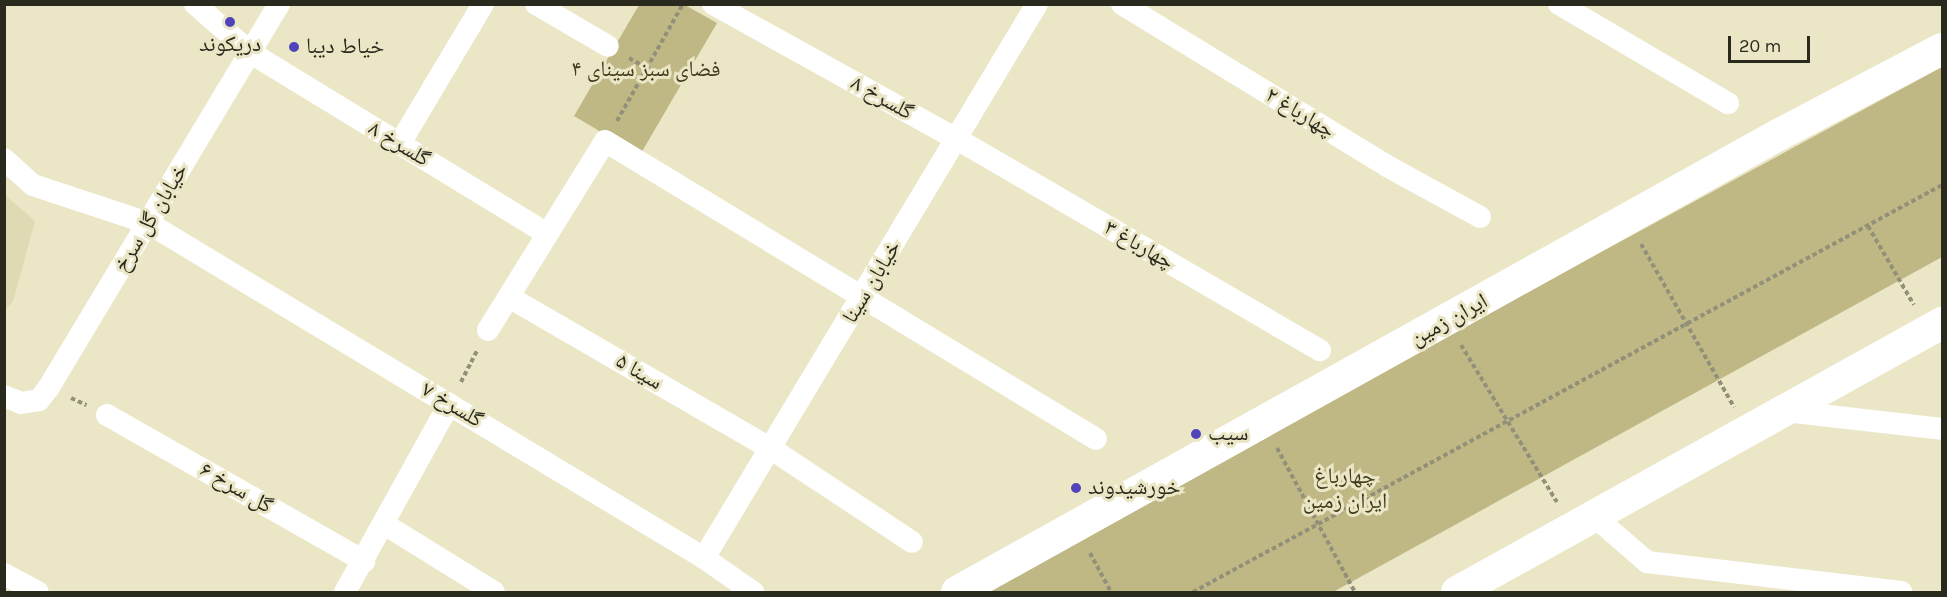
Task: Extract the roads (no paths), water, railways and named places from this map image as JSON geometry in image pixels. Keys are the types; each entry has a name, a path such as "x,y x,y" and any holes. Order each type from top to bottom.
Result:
{"main road":[{"name":"ایران زمین","path":"957,592 1077,528 1628,220 1942,49"},
{"path":"1457,592 1936,327"}],"street":[{"name":"گلسرخ ۸","path":"195,4 251,53 547,234"},
{"name":"خیابان گل سرخ","path":"4,396 21,403 39,400 49,387 279,4"},
{"path":"399,144 483,4"},
{"path":"536,4 608,46"},
{"name":"گلسرخ ۸","path":"713,4 957,139"},
{"name":"خیابان سینا","path":"704,558 1037,4"},
{"name":"چهارباغ ۲","path":"1122,4 1387,166 1480,217"},
{"path":"1559,4 1728,104"},
{"name":"چهارباغ ۳","path":"957,139 1320,350"},
{"path":"488,330 605,141 1096,439"},
{"name":"گلسرخ ۷","path":"4,159 33,185 148,223 704,558 753,592"},
{"name":"سینا ۵","path":"509,297 770,448 912,542"},
{"path":"345,592 449,404"},
{"path":"1785,411 1942,429"},
{"name":"گل سرخ ۶","path":"107,415 364,561"},
{"path":"1584,523 1647,562 1900,592"},
{"path":"384,524 494,592"},
{"path":"4,574 38,592"}],"place":[{"name":"دریکوند","path":"230,22"},
{"name":"خیاط دیبا","path":"294,47"},
{"name":"سیب","path":"1196,434"},
{"name":"خورشیدوند","path":"1076,488"}],"park label":[{"name":"فضای سبز سینای ۴","path":"646,70"},
{"name":"چهارباغ ایران زمین","path":"1345,488"}]}
